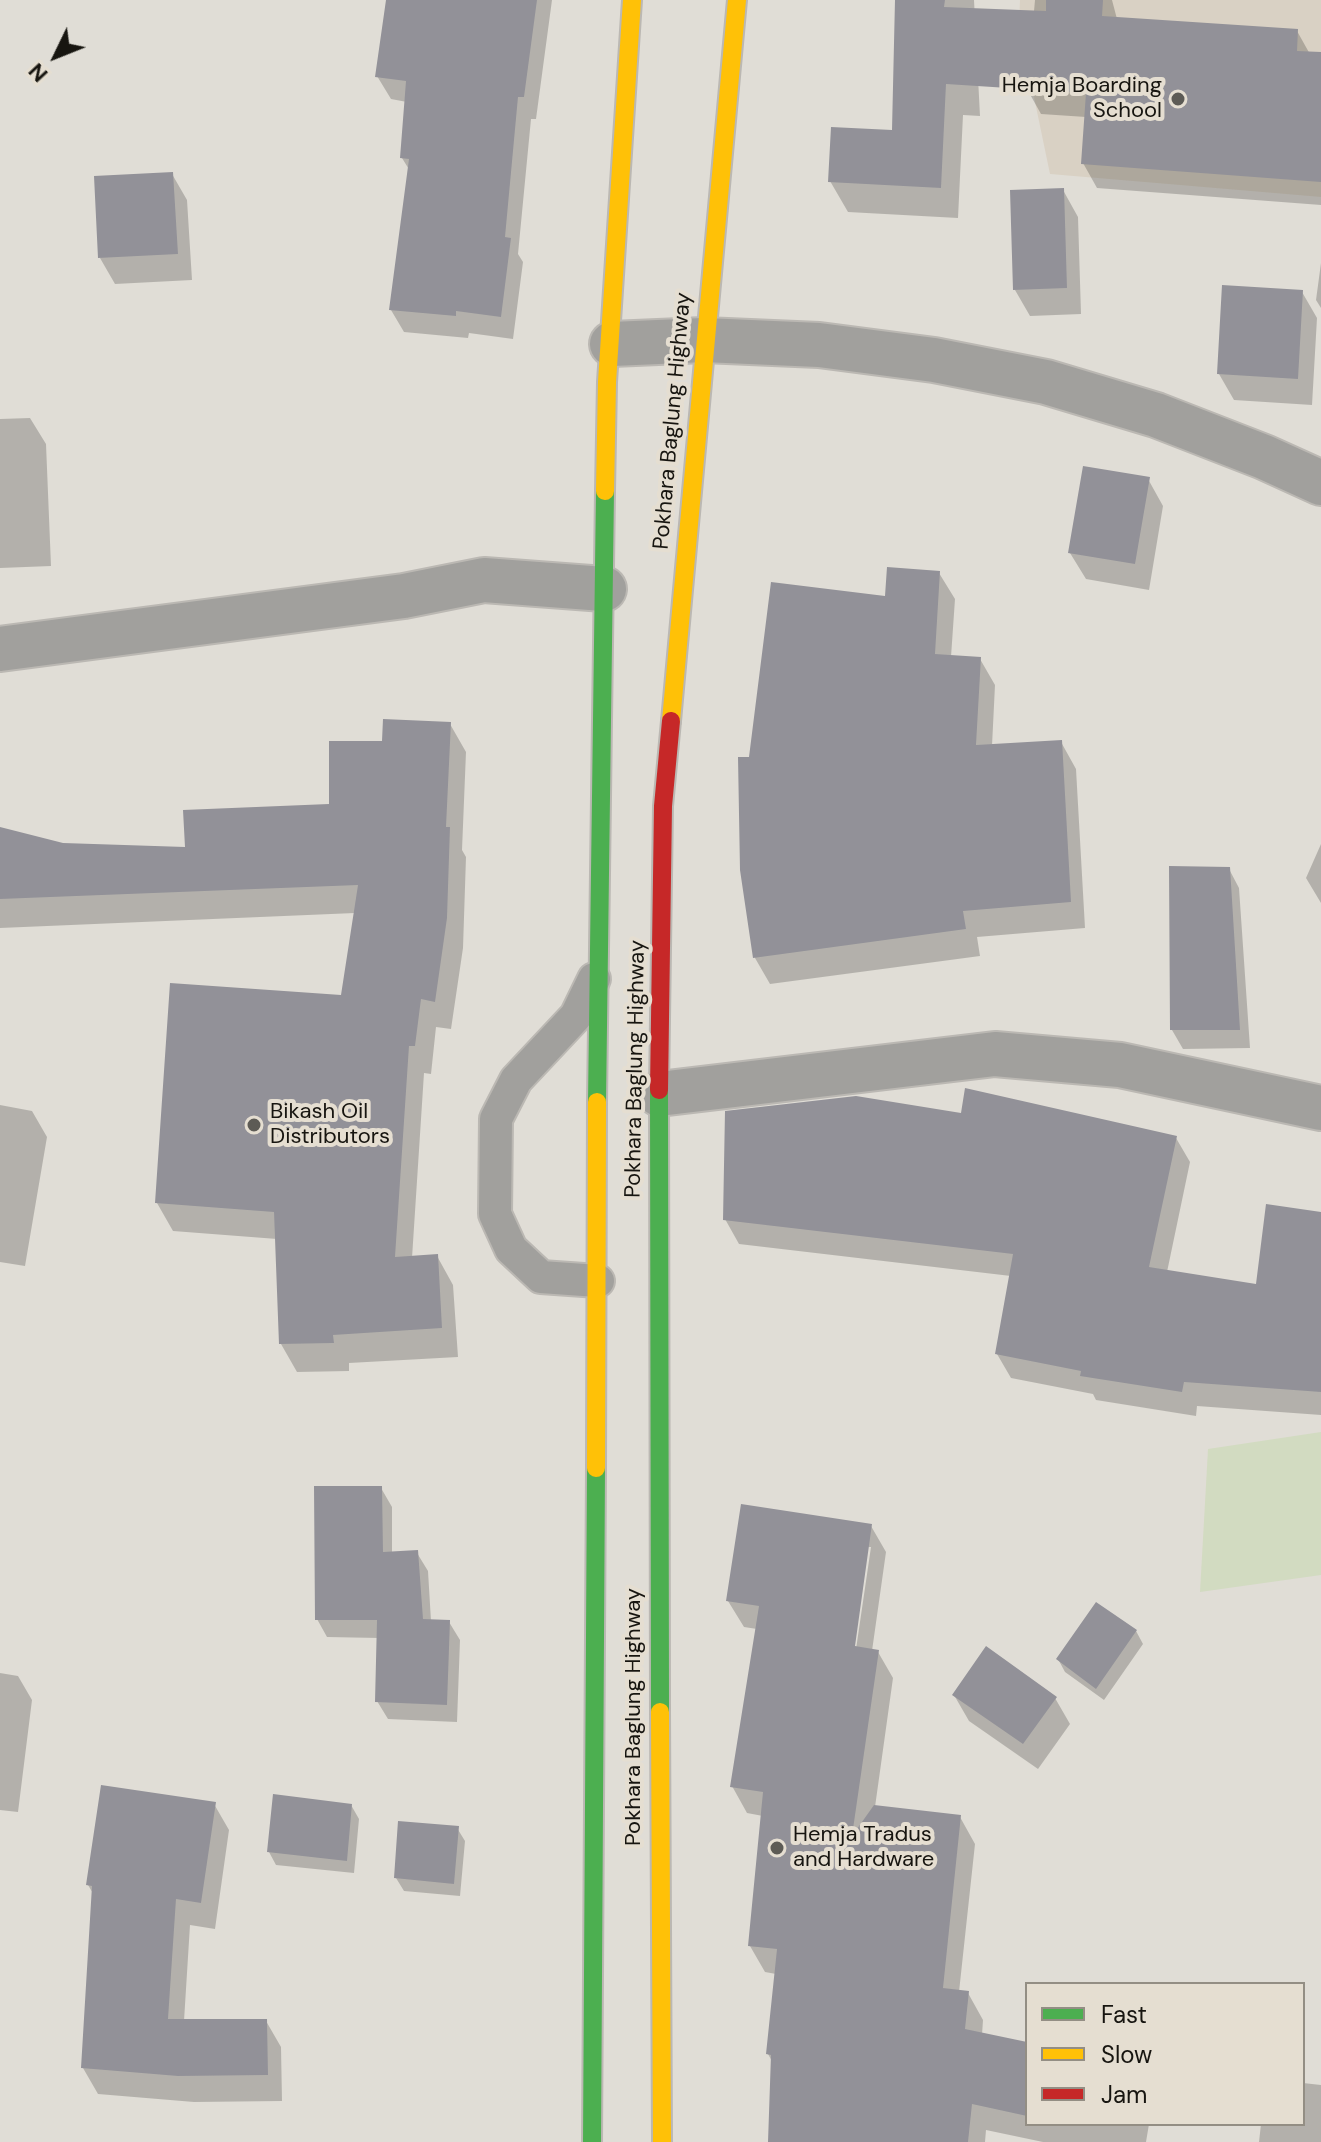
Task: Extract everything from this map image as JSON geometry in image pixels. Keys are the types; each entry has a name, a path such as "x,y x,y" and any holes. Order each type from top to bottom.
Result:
{"highway":[{"name":"Pokhara Baglung Highway","path":"592,2142 599,969 607,382 612,344 632,0"},
{"name":"Pokhara Baglung Highway","path":"662,2142 658,1807 659,1094 663,806 737,0"}],"street":[{"path":"612,344 704,340 862,351 934,360 1046,382 1156,415 1321,483"},
{"path":"0,649 390,598 484,580 604,589"},
{"path":"659,1094 995,1054 1120,1065 1321,1108"}],"lane":[{"path":"598,1281 541,1277 511,1249 495,1214 496,1119 516,1080 576,1016 599,969"}],"shaded area":[{"name":"Hemja Boarding School","path":"1020,0 1321,0 1321,197 1050,174 1019,25"}],"green space":[{"path":"1321,1432 1321,1575 1200,1592 1208,1449"}],"building":[{"path":"386,0 537,0 524,97 518,97 505,237 511,238 501,317 456,311 456,316 389,310 409,159 400,158 406,81 375,77"},
{"name":"Hemja Boarding School","path":"895,0 945,0 944,7 1046,11 1046,0 1103,0 1102,16 1298,29 1297,51 1321,52 1321,182 1081,164 1086,93 946,84 941,188 828,182 831,127 892,130"},
{"path":"173,172 178,254 98,258 94,176"},
{"path":"1064,188 1067,288 1013,290 1010,190"},
{"path":"1222,285 1303,290 1298,379 1217,374"},
{"path":"1083,466 1150,477 1135,564 1068,553"},
{"path":"887,567 940,571 935,654 981,657 976,745 1062,740 1071,902 963,911 966,929 753,958 740,870 738,757 749,757 771,582 885,596"},
{"path":"383,719 451,722 446,827 450,827 447,918 435,1002 421,999 415,1046 409,1046 395,1257 438,1254 442,1328 333,1335 334,1343 279,1344 274,1212 155,1203 170,983 341,995 358,885 0,899 0,827 63,843 185,847 183,810 329,804 329,741 382,741"},
{"path":"1169,866 1230,867 1240,1030 1170,1030"},
{"path":"965,1088 1177,1136 1149,1267 1256,1284 1266,1204 1321,1212 1321,1392 1184,1382 1182,1392 1080,1376 1081,1371 995,1354 1013,1254 723,1220 725,1111 856,1096 961,1113"},
{"path":"314,1486 382,1486 383,1552 418,1550 423,1619 450,1620 447,1705 375,1702 377,1620 315,1620"},
{"path":"741,1504 872,1524 855,1646 879,1650 852,1836 874,1805 961,1815 943,1988 969,1991 965,2029 1025,2042 1025,2116 972,2104 968,2142 768,2142 771,2055 766,2054 777,1949 748,1946 763,1792 730,1787 759,1606 726,1601"},
{"path":"1096,1602 1137,1630 1096,1689 1056,1659"},
{"path":"986,1646 1057,1697 1023,1744 952,1695"},
{"path":"101,1785 216,1802 201,1903 176,1899 168,2019 267,2019 268,2075 178,2076 81,2068 92,1886 86,1885"},
{"path":"273,1794 352,1804 347,1861 267,1852"},
{"path":"398,1821 459,1826 454,1884 394,1878"}],"traffic: fast":[{"path":"597,1102 605,491"},
{"path":"659,1090 660,1712"},
{"path":"592,2142 596,1468"}],"traffic: slow":[{"path":"605,491 607,382 632,0"},
{"path":"671,721 737,0"},
{"path":"596,1468 597,1102"},
{"path":"660,1712 662,2142"}],"traffic: jam":[{"path":"659,1090 663,806 671,721"}],"place":[{"name":"Hemja Boarding School","path":"1178,99"},
{"name":"Bikash Oil Distributors","path":"254,1125"},
{"name":"Hemja Tradus and Hardware","path":"777,1848"}]}
